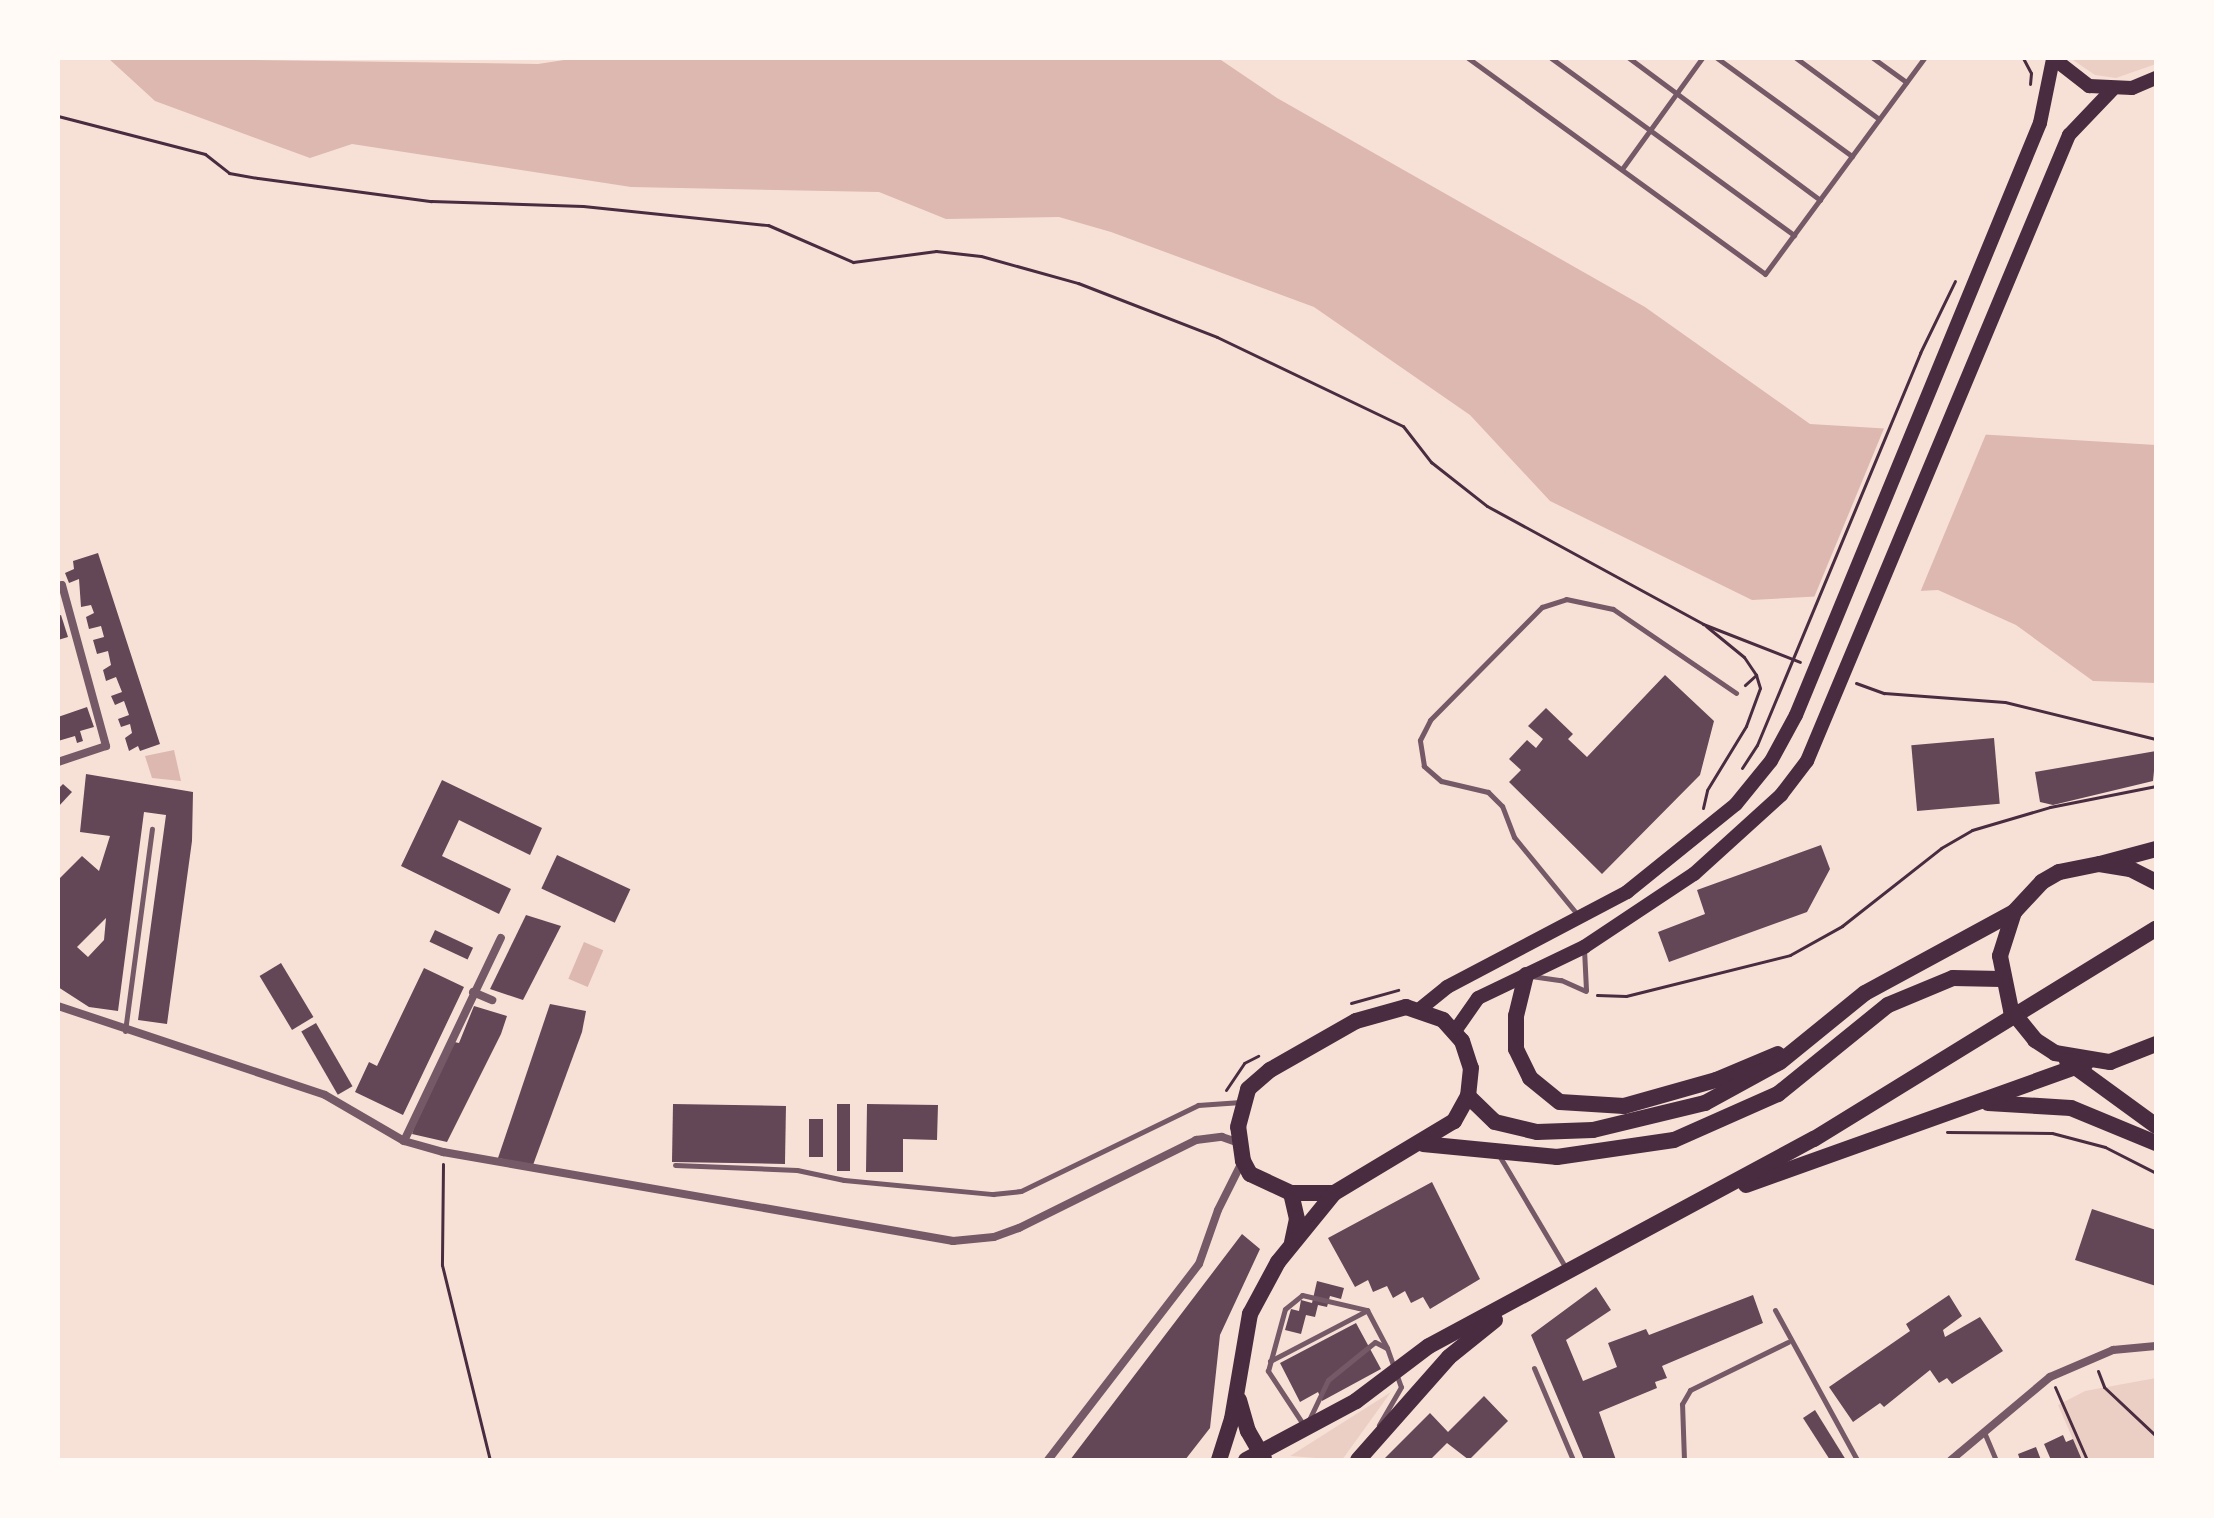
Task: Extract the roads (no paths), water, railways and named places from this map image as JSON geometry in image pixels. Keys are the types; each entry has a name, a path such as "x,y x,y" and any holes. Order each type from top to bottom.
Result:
{"main road":[{"path":"1420,1009 1472,973 1581,919 1678,855 1736,804 1771,761 1796,715 2040,123 2053,58 2080,80 2112,90"},
{"path":"1455,1031 1478,998 1584,947 1721,853 1781,795 1825,727 1972,377 2069,135 2112,90 2156,78"},
{"path":"2156,849 2059,872 2026,896 2014,912 2002,945 2002,986 2035,1040 2082,1065 2156,1126"},
{"path":"2099,864 2130,869 2156,882"},
{"path":"1468,1096 1507,1127 1593,1130 1705,1103 1744,1084 1806,1042 1865,993 2014,912"},
{"path":"1237,1387 1257,1457 1356,1401 1429,1346 1714,1196 2156,929"},
{"path":"1526,975 1516,1016 1516,1049 1530,1078 1560,1102 1624,1106 1716,1080 1806,1042"},
{"path":"1423,1144 1498,1153 1604,1154 1709,1128 1798,1081 1888,1005 1953,978 2002,986"},
{"path":"1219,1460 1237,1387 1250,1314 1290,1247 1334,1193 1423,1144 1454,1121 1468,1096 1471,1068 1455,1031 1420,1009 1383,1009 1356,1021 1270,1070 1241,1102 1239,1143 1243,1161 1265,1184 1291,1193 1334,1193"},
{"path":"1714,1196 2082,1065 2130,1058 2156,1044"},
{"path":"1979,1103 2071,1108 2156,1143"},
{"path":"1290,1247 1297,1219 1291,1193"},
{"path":"1361,1455 1449,1357 1521,1299"}],"street":[{"path":"58,587 62,585 106,746 58,762"},
{"path":"404,1141 501,938"},
{"path":"473,992 492,1000"},
{"path":"59,1006 125,1032 253,1068 325,1095 404,1141 443,1152 953,1241 994,1237 1019,1228 1196,1140 1222,1137 1239,1143"},
{"path":"1048,1460 1199,1264 1218,1210 1243,1161"},
{"path":"1953,1459 2050,1377 2092,1357 2156,1346"}],"lane":[{"path":"1468,58 1479,61 1765,274 1924,58"},
{"path":"1551,58 1794,235"},
{"path":"1629,58 1820,200"},
{"path":"1622,169 1702,58"},
{"path":"1717,58 1852,156"},
{"path":"1796,58 1879,119"},
{"path":"1873,58 1906,82"},
{"path":"1581,919 1514,837 1502,806 1488,792 1441,781 1424,766 1420,740 1430,720 1542,607 1566,599 1613,609 1736,693"},
{"path":"125,1032 152,829"},
{"path":"1526,975 1561,980 1586,991 1584,947"},
{"path":"675,1165 797,1170 844,1180 993,1194 1021,1191 1147,1128 1219,1102 1241,1102"},
{"path":"1498,1153 1569,1273"},
{"path":"1305,1429 1268,1371 1285,1309 1302,1295 1367,1310 1397,1369 1401,1387 1361,1455"},
{"path":"1270,1361 1367,1310"},
{"path":"1775,1310 1788,1342 1857,1460"},
{"path":"1684,1460 1682,1404 1690,1390 1788,1342"},
{"path":"1305,1429 1328,1380 1366,1344 1387,1348"},
{"path":"1534,1368 1573,1460"},
{"path":"1983,1431 1996,1460"}]}
